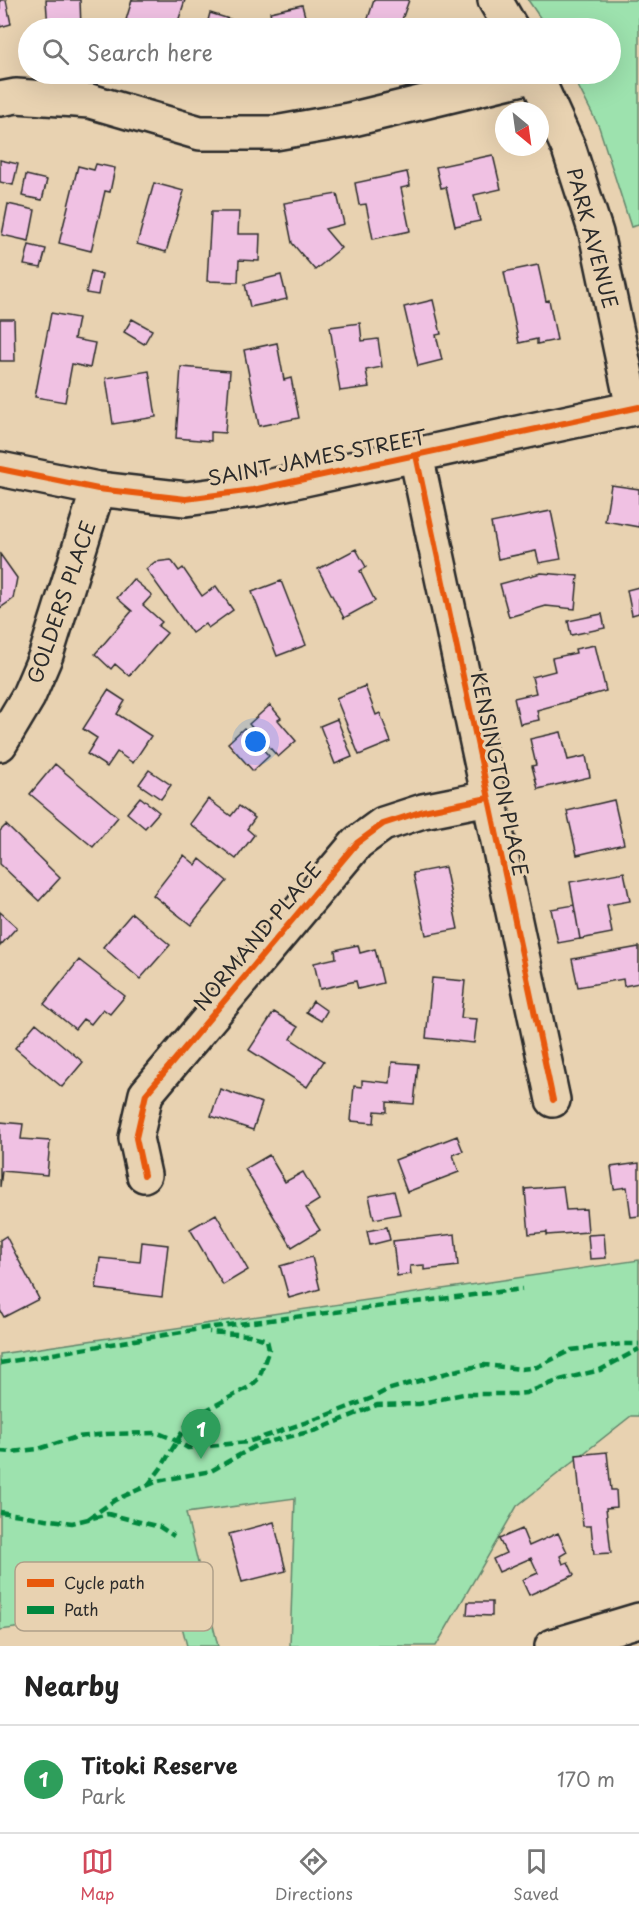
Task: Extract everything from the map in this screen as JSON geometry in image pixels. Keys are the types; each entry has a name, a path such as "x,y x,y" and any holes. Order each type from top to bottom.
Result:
{"street":[{"path":"495,0 505,18"},
{"path":"0,99 16,96 90,101 201,133 275,134 349,120 495,84"},
{"name":"PARK AVENUE","path":"540,84 569,149 596,233 636,407"},
{"name":"SAINT JAMES STREET","path":"0,469 98,489 186,499 253,490 636,407"},
{"name":"KENSINGTON PLACE","path":"416,455 553,1100"},
{"name":"GOLDERS PLACE","path":"0,744 28,697 46,655 98,489"},
{"name":"NORMAND PLACE","path":"144,1175 136,1138 146,1094 357,843 383,825 423,810 488,798"},
{"path":"552,1646 639,1620"}],"green space":[{"path":"528,0 639,0 639,225 631,227 599,127 577,84 621,84 621,18 540,18"},
{"path":"639,1260 639,1416 631,1416 517,1506 436,1646 290,1646 295,1498 186,1513 198,1562 15,1562 15,1628 0,1630 0,1354"},
{"path":"213,1625 218,1646 187,1646 183,1631 213,1631"}],"building":[{"path":"0,0 6,0 11,24 0,27"},
{"path":"46,0 80,0 81,18 47,18"},
{"path":"132,0 185,0 179,18 127,18"},
{"path":"374,0 409,0 403,18 368,18"},
{"path":"302,5 305,18 272,18 270,12"},
{"path":"210,13 226,18 209,18"},
{"path":"493,155 501,189 474,195 480,221 455,226 446,187 441,188 436,167"},
{"path":"0,160 18,164 13,185 0,182"},
{"path":"96,164 115,168 110,192 105,191 91,251 59,243 78,166 94,170"},
{"path":"407,172 410,186 401,188 410,231 373,239 366,204 359,205 355,183"},
{"path":"26,175 47,180 42,200 22,196"},
{"path":"154,183 184,191 166,252 137,244"},
{"path":"337,194 344,224 325,229 341,248 315,270 292,243 284,203"},
{"path":"8,204 35,210 29,241 2,235"},
{"path":"211,212 239,212 238,234 260,234 259,261 239,260 238,282 207,281"},
{"path":"29,245 46,249 41,268 24,265"},
{"path":"538,265 546,301 549,300 557,340 537,344 537,339 519,343 504,272"},
{"path":"91,271 102,274 98,295 86,293"},
{"path":"281,275 287,299 250,307 245,284"},
{"path":"433,300 441,334 436,335 442,360 418,366 404,307"},
{"path":"51,313 78,318 74,339 95,343 90,368 72,364 65,402 35,397"},
{"path":"0,319 14,319 15,361 0,361"},
{"path":"132,319 152,330 144,344 124,332"},
{"path":"360,323 362,341 378,339 382,367 366,370 369,387 340,391 330,327"},
{"path":"277,343 284,380 291,378 299,418 259,426 244,350"},
{"path":"181,367 230,371 225,433 211,432 211,441 176,438"},
{"path":"149,371 156,417 113,424 106,378"},
{"path":"611,485 639,489 639,527 605,521"},
{"path":"551,511 561,559 539,563 536,551 498,559 491,523"},
{"path":"356,549 366,567 360,571 375,601 344,618 318,569"},
{"path":"0,554 17,578 13,599 0,608"},
{"path":"171,560 179,571 183,568 202,596 216,586 233,610 208,628 205,624 192,633 146,569 155,562"},
{"path":"541,573 578,576 575,609 546,606 509,617 500,584"},
{"path":"133,579 152,595 143,605 162,622 158,626 167,633 129,676 115,664 111,669 95,654 132,611 117,598"},
{"path":"281,581 306,645 277,656 252,592"},
{"path":"639,587 639,613 632,615 627,590"},
{"path":"602,614 605,628 571,635 568,621"},
{"path":"595,645 606,691 537,710 539,720 520,724 514,698 536,693 532,677 555,671 552,658 576,653 575,649"},
{"path":"365,686 376,715 380,713 391,742 359,755 336,698"},
{"path":"108,690 125,701 117,714 151,736 133,763 117,752 107,767 87,754 97,738 83,729"},
{"path":"270,705 281,718 278,720 296,741 278,757 249,724"},
{"path":"337,719 352,757 335,764 320,726"},
{"path":"244,728 269,756 253,771 228,743"},
{"path":"561,732 568,760 586,756 590,777 538,789 532,766 536,765 530,739"},
{"path":"55,764 118,817 93,847 30,794"},
{"path":"149,770 171,785 161,799 139,784"},
{"path":"140,797 159,812 145,828 127,813"},
{"path":"208,799 231,816 239,806 255,818 247,829 254,835 236,859 190,824"},
{"path":"614,800 624,844 577,855 567,811"},
{"path":"6,825 60,878 39,901 0,864 0,831"},
{"path":"184,855 196,865 200,859 227,881 191,925 153,895"},
{"path":"445,867 458,929 426,935 413,873"},
{"path":"624,872 630,901 607,905 612,933 580,939 570,882"},
{"path":"574,905 580,939 558,943 551,909"},
{"path":"0,912 17,927 0,946"},
{"path":"132,913 170,945 140,979 103,947"},
{"path":"358,945 360,953 375,949 383,983 358,989 356,981 320,989 314,963 336,958 335,950"},
{"path":"639,947 639,983 624,986 623,979 578,987 572,959"},
{"path":"79,960 125,996 110,1014 103,1009 91,1024 83,1019 75,1029 44,1004"},
{"path":"432,978 465,981 461,1018 477,1019 474,1043 426,1038"},
{"path":"313,1001 327,1011 321,1021 306,1012"},
{"path":"274,1012 298,1027 291,1039 324,1061 307,1087 249,1050"},
{"path":"36,1023 83,1062 62,1087 15,1048"},
{"path":"392,1062 418,1064 414,1104 387,1102 387,1112 375,1111 374,1123 351,1121 354,1086 362,1087 362,1080 390,1083"},
{"path":"220,1089 262,1103 253,1130 211,1116"},
{"path":"0,1122 23,1124 21,1139 50,1141 47,1175 2,1171 0,1187"},
{"path":"457,1136 463,1151 453,1155 459,1172 407,1192 395,1160"},
{"path":"269,1155 285,1182 303,1172 319,1200 306,1208 320,1230 292,1247 245,1169"},
{"path":"639,1163 639,1216 631,1217 627,1187 614,1189 611,1167"},
{"path":"563,1186 566,1210 586,1209 588,1232 529,1234 525,1189"},
{"path":"394,1191 400,1214 374,1219 369,1196"},
{"path":"216,1214 248,1270 223,1285 190,1229"},
{"path":"387,1227 390,1240 370,1245 367,1231"},
{"path":"455,1234 458,1266 424,1270 424,1265 410,1266 411,1274 397,1276 393,1241"},
{"path":"604,1234 606,1258 590,1259 588,1235"},
{"path":"6,1236 39,1299 4,1317 0,1310 0,1240"},
{"path":"142,1242 168,1245 162,1297 96,1289 100,1258 140,1262"},
{"path":"312,1257 320,1289 289,1298 280,1266"},
{"path":"607,1452 611,1490 616,1490 617,1507 606,1508 611,1553 594,1554 591,1526 583,1526 576,1455"},
{"path":"274,1522 286,1571 242,1582 229,1534"},
{"path":"522,1529 529,1546 558,1533 567,1552 560,1556 563,1564 568,1562 574,1575 529,1595 522,1580 538,1573 531,1558 499,1572 493,1559 506,1553 499,1539"},
{"path":"468,1602 492,1602 492,1616 467,1615"}],"marked path":[{"path":"0,1363 205,1328 522,1289"},
{"path":"148,1485 161,1468 190,1419 251,1386 259,1378 269,1349 267,1340 249,1335 209,1332"},
{"path":"0,1451 38,1449 77,1437 106,1434 158,1433 188,1448 248,1442 328,1415 387,1390 454,1371 484,1365 521,1369 537,1367 571,1350 639,1344"},
{"path":"88,1519 115,1500 158,1481 211,1471 259,1444 317,1430 377,1405 419,1404 463,1394 526,1393 560,1380 600,1370 639,1349"},
{"path":"0,1512 72,1523 108,1514 160,1527 174,1536"}],"cycle path":[{"path":"0,469 98,489 186,499 253,490 639,407"},
{"path":"416,455 553,1100"},
{"path":"144,1175 136,1138 146,1094 357,843 383,824 423,811 488,798"}],"place":[{"name":"Titoki Reserve","path":"201,1459"}]}
